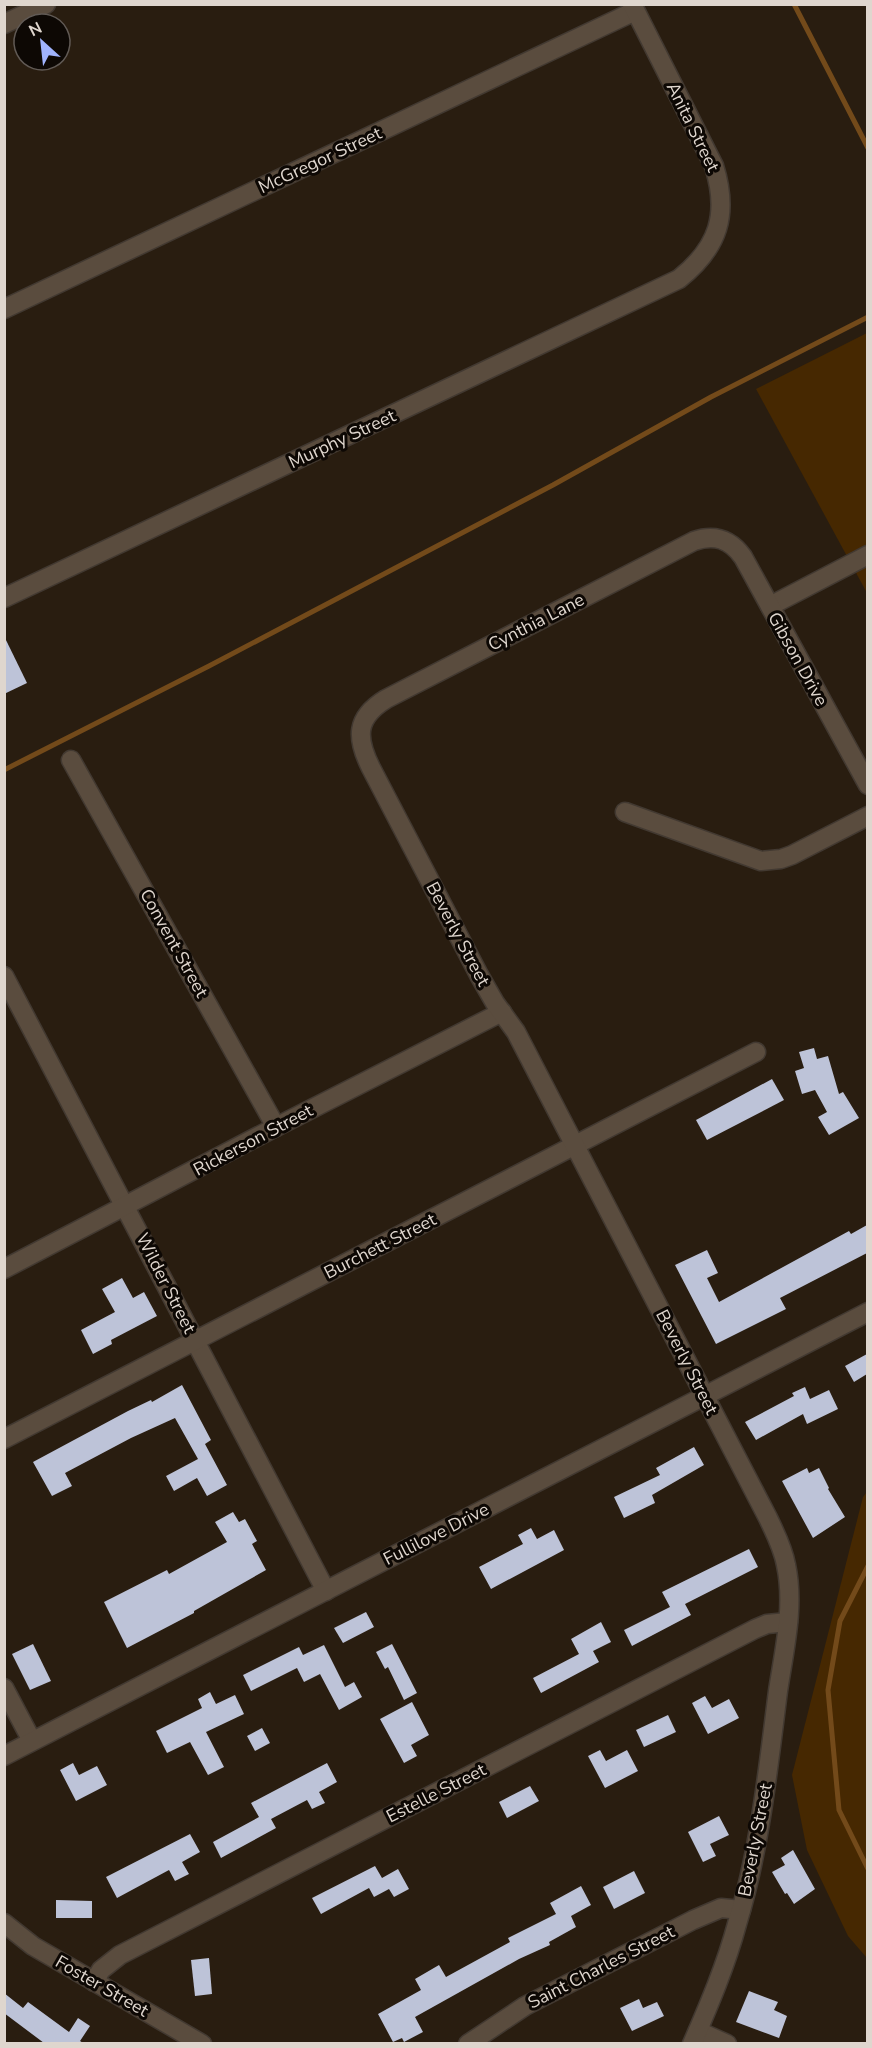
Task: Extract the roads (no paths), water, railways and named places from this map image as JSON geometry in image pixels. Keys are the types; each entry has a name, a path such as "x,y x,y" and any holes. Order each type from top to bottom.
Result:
{"street":[{"path":"4,24 46,4"},
{"name":"Anita Street","path":"634,8 714,165 719,182 722,208 716,234 703,257 679,279"},
{"name":"McGregor Street","path":"4,309 634,8"},
{"name":"Murphy Street","path":"4,598 679,279"},
{"name":"Cynthia Lane","path":"361,726 365,716 372,708 407,688 694,541 712,537 723,539"},
{"name":"Gibson Drive","path":"723,539 743,556 867,786"},
{"path":"770,606 867,555"},
{"name":"Beverly Street","path":"361,726 362,744 371,768 468,954 516,1032 782,1549 788,1581 788,1622 765,1792 741,1910 723,1967 695,2037"},
{"name":"Convent Street","path":"71,760 276,1127"},
{"path":"625,812 761,861 781,859 792,855 867,816"},
{"name":"Wilder Street","path":"4,976 326,1591"},
{"name":"Rickerson Street","path":"4,1269 502,1012"},
{"name":"Burchett Street","path":"4,1438 756,1052"},
{"name":"Fullilove Drive","path":"4,1756 867,1312"},
{"name":"Estelle Street","path":"94,1982 101,1970 120,1955 755,1629 767,1624 788,1622"},
{"path":"4,1688 32,1741"},
{"name":"Saint Charles Street","path":"468,2043 525,2006 700,1916 721,1908 741,1910"},
{"name":"Foster Street","path":"4,1923 33,1946 202,2043"},
{"path":"695,2037 727,2043"}],"waterway":[{"path":"794,4 868,148"},
{"path":"4,770 209,666 553,485 711,397 868,317"},
{"path":"868,1566 840,1621 828,1690 839,1810 868,1869"}]}
